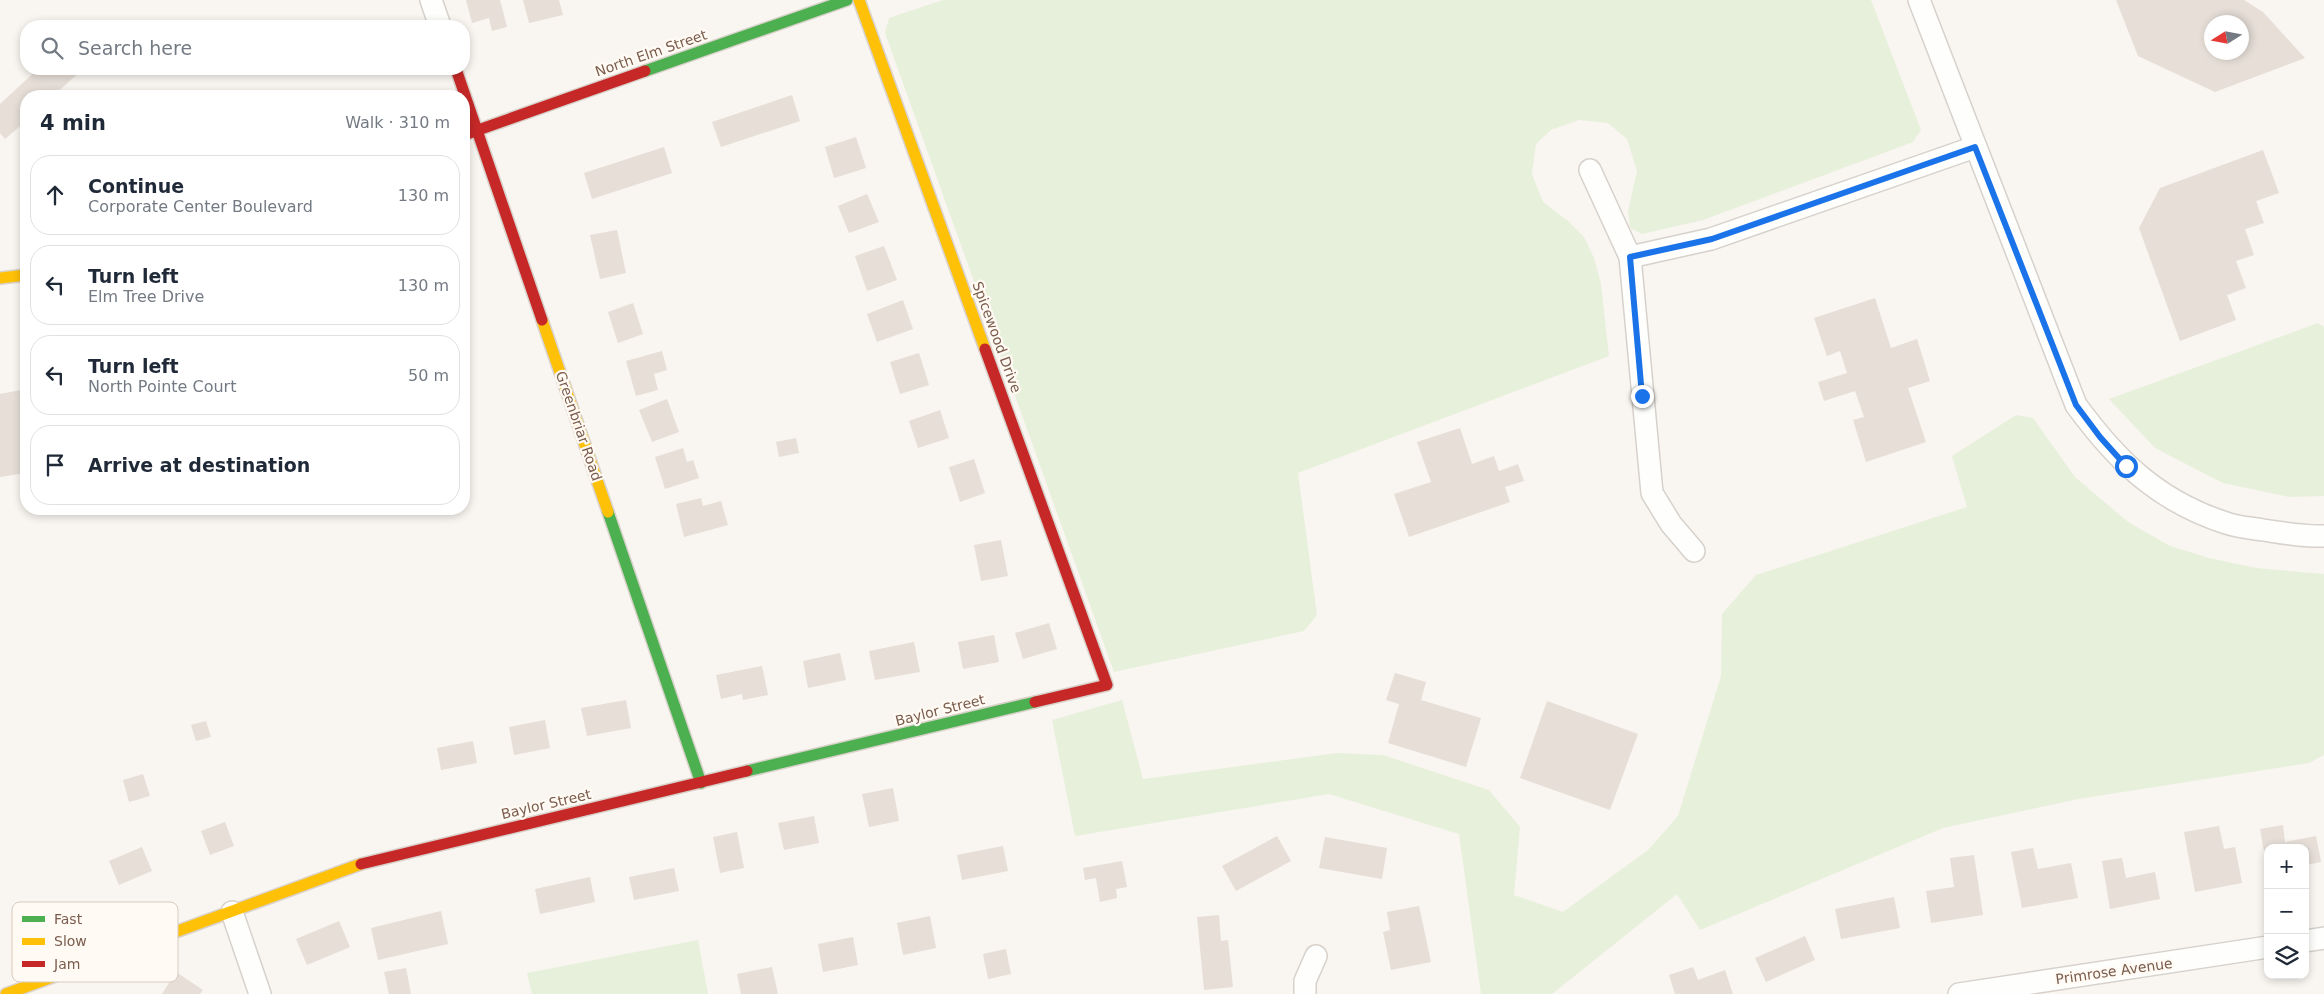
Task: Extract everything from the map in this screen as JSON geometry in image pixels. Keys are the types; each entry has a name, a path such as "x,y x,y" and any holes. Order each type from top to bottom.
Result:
{"street":[{"path":"431,0 438,20"},
{"name":"North Elm Street","path":"470,133 847,0"},
{"name":"Spicewood Drive","path":"859,0 1107,684"},
{"path":"1919,0 2076,405 2100,437 2126,466 2170,499 2226,524 2286,534 2324,536"},
{"name":"Greenbriar Road","path":"458,75 463,90"},
{"name":"Greenbriar Road","path":"470,110 701,783"},
{"path":"1630,257 1712,239 1975,147"},
{"path":"1590,170 1630,257 1652,493 1671,524 1694,551"},
{"path":"0,278 20,276"},
{"name":"Baylor Street","path":"178,932 368,861 701,783 1107,684"},
{"path":"232,912 260,994"},
{"path":"2309,940 2324,938"},
{"name":"Primrose Avenue","path":"1959,994 2264,948"},
{"path":"1305,994 1305,981 1316,956"},
{"name":"Baylor Street","path":"6,994 39,982"}],"green space":[{"path":"943,0 1871,0 1921,130 1913,142 1703,220 1642,234 1630,228 1628,211 1637,171 1627,139 1608,123 1579,120 1551,130 1536,144 1532,174 1543,202 1568,221 1584,237 1594,258 1601,284 1609,356 1298,473 1317,615 1304,631 1114,672 885,33 889,18"},
{"path":"2318,323 2324,327 2324,496 2289,497 2223,483 2155,448 2109,399"},
{"path":"2016,415 2033,418 2075,477 2128,522 2170,546 2209,558 2256,568 2324,574 2324,755 2309,763 2078,799 1943,828 1700,930 1677,894 1552,994 1481,994 1459,834 1329,794 1075,836 1052,720 1122,700 1143,779 1337,753 1383,755 1489,790 1520,827 1514,895 1563,912 1648,850 1678,816 1721,676 1722,614 1756,575 1967,507 1952,456"},
{"path":"698,940 708,994 532,994 527,973"}],"building":[{"path":"466,0 500,0 507,27 492,31 489,18 472,23"},
{"path":"523,0 559,0 563,15 529,23"},
{"path":"2116,0 2244,0 2263,12 2305,58 2215,92 2138,56"},
{"path":"31,75 76,75 60,90 20,90 20,126 5,139 0,133 0,104"},
{"path":"792,95 800,121 721,147 712,122"},
{"path":"856,137 866,168 834,178 825,147"},
{"path":"664,147 672,173 592,199 584,173"},
{"path":"2263,150 2279,193 2256,201 2264,223 2245,229 2254,255 2236,261 2246,288 2227,295 2236,320 2180,341 2139,228 2160,188"},
{"path":"867,194 879,222 849,233 838,206"},
{"path":"617,230 626,273 600,279 590,235"},
{"path":"884,246 897,280 867,291 855,256"},
{"path":"1875,298 1891,348 1917,339 1930,381 1908,388 1926,442 1866,462 1853,420 1864,417 1855,391 1824,401 1818,382 1847,373 1840,351 1827,356 1814,318"},
{"path":"903,300 913,329 877,342 867,314"},
{"path":"633,303 643,334 618,343 608,312"},
{"path":"662,351 667,370 654,374 658,390 636,396 626,361"},
{"path":"919,353 929,385 900,394 890,362"},
{"path":"20,390 20,474 0,477 0,394"},
{"path":"667,399 679,432 652,442 639,410"},
{"path":"940,410 949,438 918,448 909,421"},
{"path":"1460,428 1472,464 1494,456 1499,471 1518,464 1524,481 1505,487 1510,502 1409,537 1394,494 1431,482 1417,442"},
{"path":"796,438 799,453 779,457 776,442"},
{"path":"683,448 687,462 693,460 699,478 665,489 655,457"},
{"path":"974,459 985,493 960,502 949,467"},
{"path":"701,498 703,506 721,501 728,525 684,537 676,504"},
{"path":"1001,540 1008,576 981,581 974,545"},
{"path":"1049,623 1057,649 1023,659 1015,633"},
{"path":"994,635 999,662 963,669 958,642"},
{"path":"914,642 920,672 875,680 869,651"},
{"path":"840,653 846,680 808,688 803,661"},
{"path":"762,666 768,695 743,700 742,694 721,699 716,675"},
{"path":"1395,673 1426,682 1421,700 1481,718 1466,767 1388,743 1399,704 1386,700"},
{"path":"626,700 631,728 587,736 581,708"},
{"path":"1547,701 1638,734 1610,810 1520,778"},
{"path":"545,720 550,748 514,755 509,727"},
{"path":"206,721 211,737 196,741 191,725"},
{"path":"473,741 477,763 441,770 437,748"},
{"path":"143,774 150,796 129,802 123,780"},
{"path":"893,788 899,821 869,827 862,794"},
{"path":"814,816 819,843 784,850 778,823"},
{"path":"225,822 234,846 210,855 201,831"},
{"path":"2283,825 2285,842 2316,836 2321,862 2309,864 2309,844 2264,844 2264,851 2260,829"},
{"path":"2219,826 2224,849 2235,847 2242,883 2195,892 2184,832"},
{"path":"737,832 744,868 720,873 713,837"},
{"path":"1277,836 1291,861 1236,891 1222,866"},
{"path":"1325,837 1387,848 1382,879 1319,868"},
{"path":"1003,846 1008,871 962,880 957,855"},
{"path":"142,847 152,871 119,885 109,861"},
{"path":"2033,848 2038,869 2071,863 2078,898 2022,908 2011,852"},
{"path":"1974,855 1983,915 1931,923 1926,891 1954,887 1950,858"},
{"path":"2122,858 2126,878 2155,872 2160,899 2110,909 2102,861"},
{"path":"1122,861 1127,887 1116,889 1117,898 1100,902 1096,878 1085,880 1083,868"},
{"path":"674,868 679,891 634,900 629,877"},
{"path":"590,877 595,902 540,914 535,889"},
{"path":"1894,897 1900,928 1841,939 1835,909"},
{"path":"1419,906 1431,962 1391,970 1383,932 1390,930 1387,912"},
{"path":"441,911 448,944 378,960 371,928"},
{"path":"1219,915 1221,941 1228,940 1233,987 1204,990 1197,917"},
{"path":"930,916 936,948 903,955 897,923"},
{"path":"339,921 350,947 307,965 296,939"},
{"path":"1805,936 1815,960 1766,982 1755,958"},
{"path":"853,937 858,965 823,972 818,944"},
{"path":"1006,949 1011,974 988,979 983,954"},
{"path":"772,967 778,994 741,994 737,974"},
{"path":"1693,967 1698,980 1725,970 1733,994 1675,994 1669,975"},
{"path":"406,968 411,994 389,994 384,972"},
{"path":"178,973 203,990 200,994 162,994 170,982 178,982"}],"traffic: fast":[{"path":"645,71 847,0"},
{"path":"608,512 701,783"},
{"path":"747,771 1035,702"}],"traffic: slow":[{"path":"859,0 985,349"},
{"path":"0,278 20,276"},
{"path":"542,320 608,512"},
{"path":"178,931 361,864"},
{"path":"6,994 39,982"}],"traffic: jam":[{"path":"470,133 645,71"},
{"path":"458,75 463,90"},
{"path":"470,110 542,320"},
{"path":"985,349 1107,685 1035,702"},
{"path":"361,864 747,771"}],"route":[{"path":"1642,396 1630,257 1712,239 1975,147 2076,405 2100,437 2126,466"}]}
